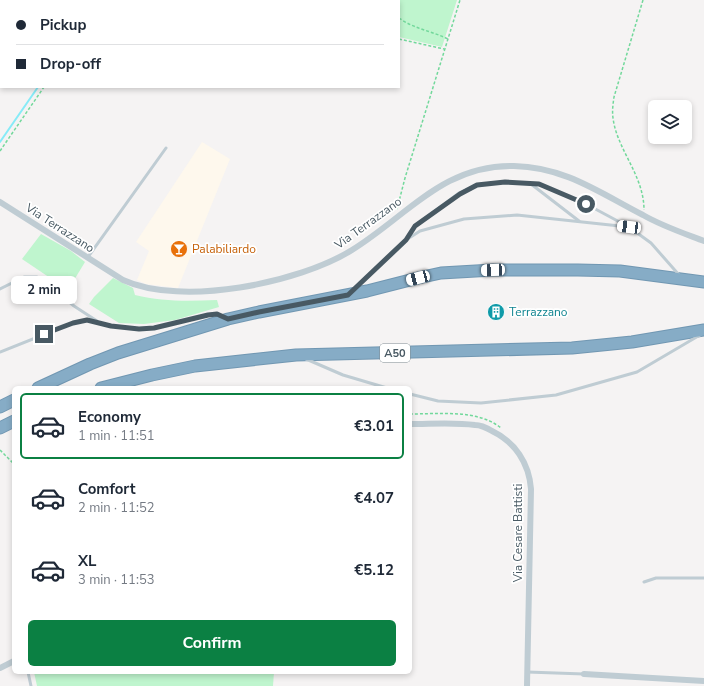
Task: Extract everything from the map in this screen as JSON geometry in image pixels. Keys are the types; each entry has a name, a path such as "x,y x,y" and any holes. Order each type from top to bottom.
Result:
{"highway":[{"path":"42,386 118,353 228,319 367,291 441,273 493,270 620,271 683,278 704,282"},
{"name":"A50","path":"109,386 195,366 296,355 572,348 632,342 704,332"},
{"path":"0,407 12,401"},
{"path":"0,428 12,422"}],"street":[{"name":"Via Terrazzano","path":"0,202 123,280 143,287 188,291 204,291 240,287 280,280 315,268 352,250 434,189 466,173 483,168 515,166 535,167 566,175 599,190 655,222 704,241"},
{"name":"Via Cesare Battisti","path":"412,424 459,424 479,426 500,435 507,440 514,446 524,463 531,489 527,686"},
{"path":"0,668 12,662"},
{"path":"584,674 704,681"}],"lane":[{"path":"87,258 166,148"},
{"path":"406,240 415,226 460,194 477,185 505,182 539,184 586,204 629,227 651,243 683,278"},
{"path":"530,183 579,221"},
{"path":"348,295 406,240 420,230 464,219 517,215 629,227"},
{"path":"0,289 24,277 37,277 46,282 74,306 98,322"},
{"path":"0,352 73,323 87,320 120,328 139,329 154,328 208,315 217,314 228,319"},
{"path":"412,394 438,401 481,402 556,395 637,372 704,332"},
{"path":"296,355 344,375 381,386"},
{"path":"644,582 656,578 704,578"},
{"path":"527,672 584,674"},
{"path":"28,674 31,686"}],"path":[{"path":"394,219 405,178 460,0"},
{"path":"643,0 612,107 613,119 619,140 634,169 644,203"},
{"path":"400,19 408,25 448,39"},
{"path":"400,40 444,49"},
{"path":"0,151 43,88"},
{"path":"0,450 12,462"}],"shaded area":[{"path":"202,142 230,159 178,288 146,284 137,280 149,251 136,242"}],"green space":[{"path":"400,0 457,0 442,47 400,37"},
{"path":"41,234 71,251 85,262 68,290 22,259"},
{"path":"113,278 133,288 135,295 166,300 217,300 219,307 175,320 144,324 119,323 89,304"},
{"path":"34,674 274,674 273,686 37,686"}],"waterway":[{"path":"0,142 37,88"}],"place":[{"name":"Palabiliardo","path":"179,249"},
{"name":"Terrazzano","path":"496,312"}],"route":[{"path":"44,334 73,323 87,320 111,326 139,329 154,328 198,316 217,314 228,319 348,295 406,240 415,226 460,194 477,185 505,182 539,184 586,204"}]}
